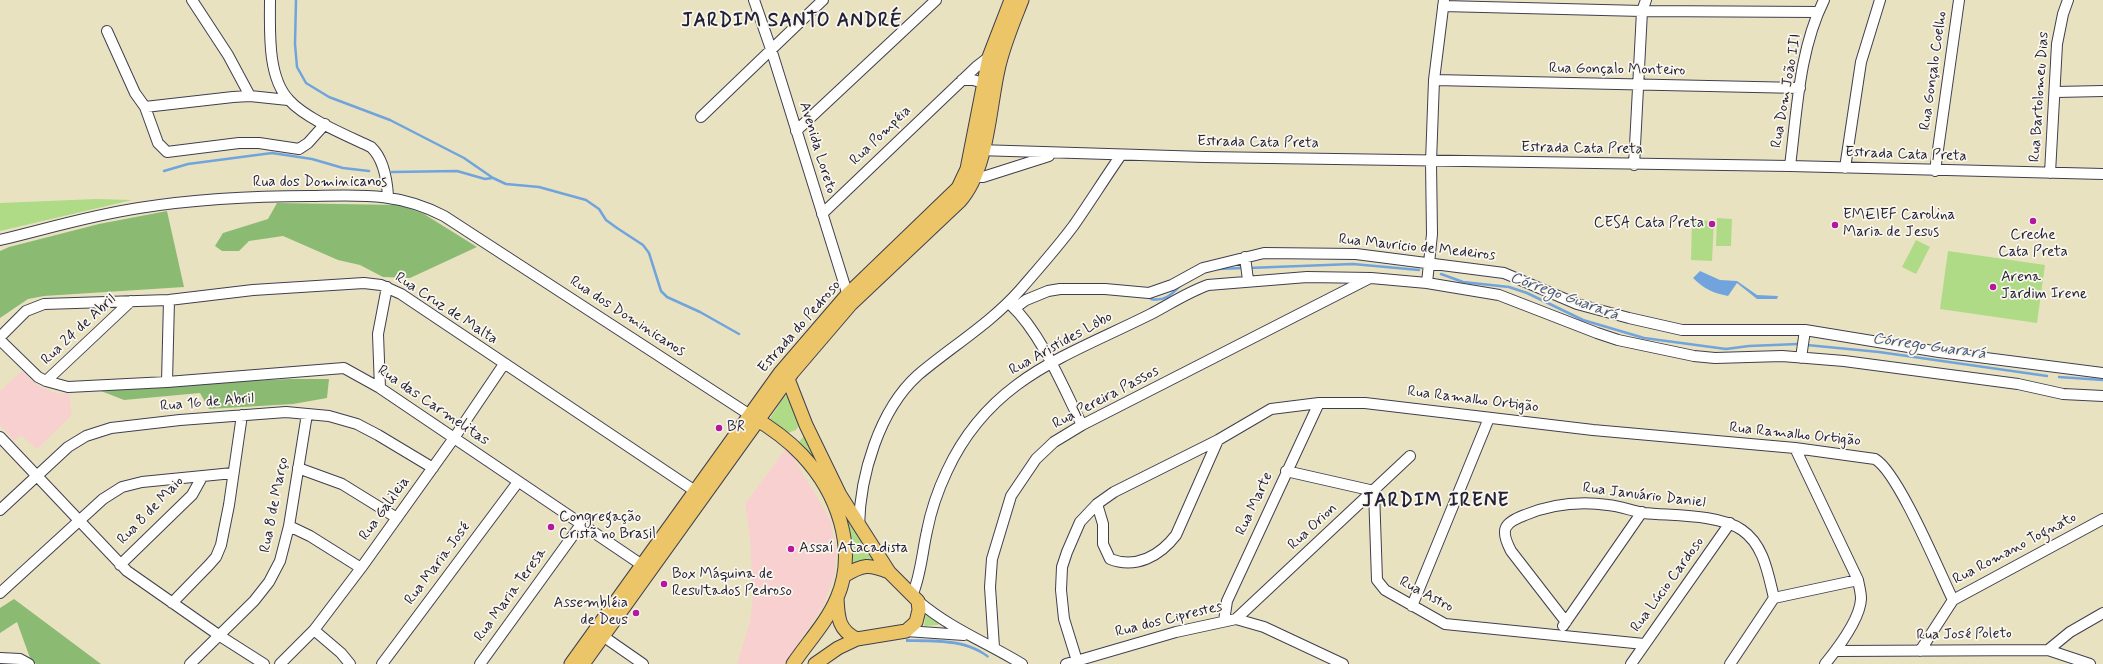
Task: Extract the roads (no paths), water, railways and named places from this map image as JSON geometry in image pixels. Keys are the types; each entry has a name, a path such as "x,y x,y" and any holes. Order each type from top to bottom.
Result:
{"main road":[{"name":"Estrada do Pedroso","path":"570,664 598,633 784,376 849,300 953,194 971,173 995,57 1011,0"},
{"name":"Estrada do Pedroso","path":"995,57 1022,0"},
{"path":"784,376 828,473 859,527 889,572 915,599 918,618 916,622 906,631 857,639 838,648 815,664"},
{"path":"754,417 783,436 808,462 835,506 845,537 844,576 837,598 793,664"},
{"path":"783,436 797,434 806,425"},
{"path":"844,576 864,566 875,567 889,572"},
{"path":"837,598 840,626 847,634 857,639"},
{"name":"Estrada do Pedroso","path":"582,664 598,633"}],"street":[{"path":"192,0 228,55 250,96"},
{"path":"270,0 270,42 274,67 282,90 288,100 325,124 371,147 380,158 388,196"},
{"name":"Avenida Loreto","path":"754,0 771,49 849,300"},
{"path":"701,117 823,0"},
{"path":"796,131 936,0"},
{"path":"1634,165 1640,86 1642,11 1646,0"},
{"name":"Rua Dom João III","path":"1790,166 1800,88 1808,44 1818,12 1824,0"},
{"path":"1845,168 1861,62 1880,0"},
{"name":"Rua Gonçalo Coelho","path":"1935,171 1959,0"},
{"name":"Rua Bartolomeu Dias","path":"2050,173 2056,92 2057,44 2062,14 2068,0"},
{"path":"1427,283 1432,234 1431,162 1434,80 1443,3 1642,11 1818,12"},
{"path":"107,31 132,87 145,107 158,143 164,151 171,153 221,144 238,143 259,143 299,149 308,143 325,124"},
{"name":"Rua Pompéia","path":"822,214 962,80 995,57"},
{"path":"962,80 973,80 989,85"},
{"name":"Rua Gonçalo Monteiro","path":"1434,80 1640,86 1800,88"},
{"path":"2056,92 2103,91"},
{"path":"145,107 250,96 288,100"},
{"name":"Estrada Cata Preta","path":"976,151 1431,162 1790,166 1935,171 2103,174"},
{"path":"1009,169 1016,159 1014,151"},
{"name":"Estrada Cata Preta","path":"971,173 987,176 1028,162 1061,153"},
{"path":"859,527 859,502 870,458 879,434 902,393 918,376 1012,305 1035,273 1073,226 1121,155"},
{"name":"Rua dos Dominicanos","path":"0,240 151,206 283,196 388,196 402,199 444,216 754,417"},
{"name":"Rua Mauricio de Medeiros","path":"1012,305 1048,291 1060,289 1105,289 1149,293 1172,285 1203,268 1245,257 1264,254 1356,254 1429,262 1504,274 1582,306 1682,330 1805,330 1939,352 2103,373"},
{"path":"1245,257 1248,280"},
{"name":"Rua Aristídes Lôbo","path":"915,599 926,532 934,502 960,447 971,429 989,407 1006,392 1051,363 1151,314 1195,289 1208,285 1248,280 1307,277 1371,278 1427,283 1499,295 1597,333 1686,355 1715,358 1801,358 1844,361 2018,384 2063,394 2103,396"},
{"path":"1334,277 1340,284 1338,294"},
{"name":"Rua Pereira Passos","path":"994,647 990,601 992,559 1011,496 1036,459 1054,442 1082,425 1371,278"},
{"name":"Rua Cruz de Malta","path":"0,338 26,311 44,304 169,300 253,290 346,283 374,283 387,287 401,294 699,494"},
{"path":"380,388 378,334 387,287"},
{"path":"167,382 169,300"},
{"name":"Rua 24 de Abril","path":"46,381 131,301"},
{"path":"1012,305 1024,317 1051,363 1082,425"},
{"path":"1801,358 1805,330"},
{"path":"0,338 31,370 46,381"},
{"name":"Rua Galileia","path":"280,664 314,630 361,568 433,468 504,364"},
{"name":"Rua das Carmelitas","path":"46,381 61,386 76,387 167,382 344,368 380,388 646,568"},
{"name":"Rua Ramalho Ortigão","path":"1077,661 1062,609 1060,590 1062,567 1074,531 1084,516 1097,504 1114,492 1218,440 1271,410 1319,403 1364,403 1593,430 1795,448 1875,459 1881,463 1901,492 1953,600"},
{"name":"Rua Marte","path":"1224,621 1227,601 1286,471 1319,403"},
{"name":"Rua 16 de Abril","path":"0,510 76,441 98,431 126,426 286,412 329,416 357,424 386,439 433,468"},
{"name":"Rua 8 de Março","path":"190,664 254,601 269,582 280,561 289,526 307,414"},
{"path":"172,603 216,556 225,529 242,415"},
{"path":"1412,606 1488,418"},
{"path":"0,437 120,565 172,603 264,664"},
{"path":"1097,504 1103,524 1103,544 1110,559 1127,563 1157,555 1176,535 1218,440"},
{"path":"1795,448 1858,580 1861,599 1859,607 1836,651 1825,664"},
{"name":"Rua Orion","path":"1236,619 1410,456"},
{"path":"298,468 342,484 397,518"},
{"path":"1286,471 1374,491"},
{"path":"0,593 103,499 122,486 142,482 233,473"},
{"name":"Rua 8 de Maio","path":"120,565 192,495 202,477"},
{"name":"Rua Maria José","path":"382,664 518,482"},
{"name":"Rua Astro","path":"1374,491 1377,580 1385,590 1412,606 1445,624 1477,629 1557,634 1644,644"},
{"name":"Rua Januário Daniel","path":"1566,622 1511,551 1504,538 1507,525 1512,520 1546,506 1576,503 1609,505 1642,512 1730,523 1742,530 1758,547 1767,570 1774,598"},
{"path":"1557,634 1642,512"},
{"name":"Rua Romano Tognato","path":"1920,651 1953,600 2103,519"},
{"name":"Rua Lúcio Cardoso","path":"1630,664 1683,593 1730,523"},
{"name":"Rua Maria Teresa","path":"480,664 582,524"},
{"path":"289,526 310,536 361,568"},
{"path":"1730,664 1774,598 1858,580"},
{"path":"915,599 941,619 966,635 994,647 1022,664"},
{"path":"2048,650 2070,632 2103,613"},
{"name":"Rua dos Ciprestes","path":"1066,664 1176,632 1236,619 1264,627 1343,664"},
{"path":"314,630 341,653 350,664"},
{"path":"906,631 966,635"},
{"path":"598,633 643,664"},
{"name":"Rua José Poleto","path":"1836,651 2048,650 2090,664"},
{"path":"0,658 20,659 30,664"}],"water":[{"path":"1700,271 1720,280 1737,281 1757,295 1778,296 1777,299 1757,299 1737,283 1728,296 1713,292 1705,288 1693,278"},
{"path":"906,639 939,640 970,645 989,656 988,658 979,652 959,645 906,642"}],"waterway":[{"path":"296,0 295,44 297,67 306,83 329,97 390,120 464,158 493,178 506,184 539,187 586,200 599,209 606,220 643,245 649,253 661,291 667,297 700,312 739,334"},
{"path":"164,171 188,164 272,153 312,159 343,168 369,171"},
{"path":"392,172 457,171 485,179 492,178"},
{"name":"Córrego Guarará","path":"1248,268 1353,264 1419,270"},
{"name":"Córrego Guarará","path":"1218,269 1243,268"},
{"name":"Córrego Guarará","path":"1441,274 1463,282 1509,287 1527,293 1583,320 1644,338 1726,349 1749,346 1798,344"},
{"name":"Córrego Guarará","path":"1151,299 1156,300 1164,298 1181,285"},
{"name":"Córrego Guarará","path":"1807,345 1879,352 2047,376"},
{"name":"Córrego Guarará","path":"2059,377 2103,380"}],"place":[{"name":"Creche Cata Preta","path":"2033,221"},
{"name":"CESA Cata Preta","path":"1712,224"},
{"name":"EMEIEF Carolina Maria de Jesus","path":"1835,225"},
{"name":"Arena Jardim Irene","path":"1993,287"},
{"name":"BR","path":"719,428"},
{"name":"Congregação Cristã no Brasil","path":"551,527"},
{"name":"Assaí Atacadista","path":"791,549"},
{"name":"Box Máquina de Resultados Pedroso","path":"664,584"},
{"name":"Assembléia de Deus","path":"636,613"}],"district":[{"name":"JARDIM SANTO ANDRÉ","path":"792,22"},
{"name":"JARDIM IRENE","path":"1436,502"}]}
